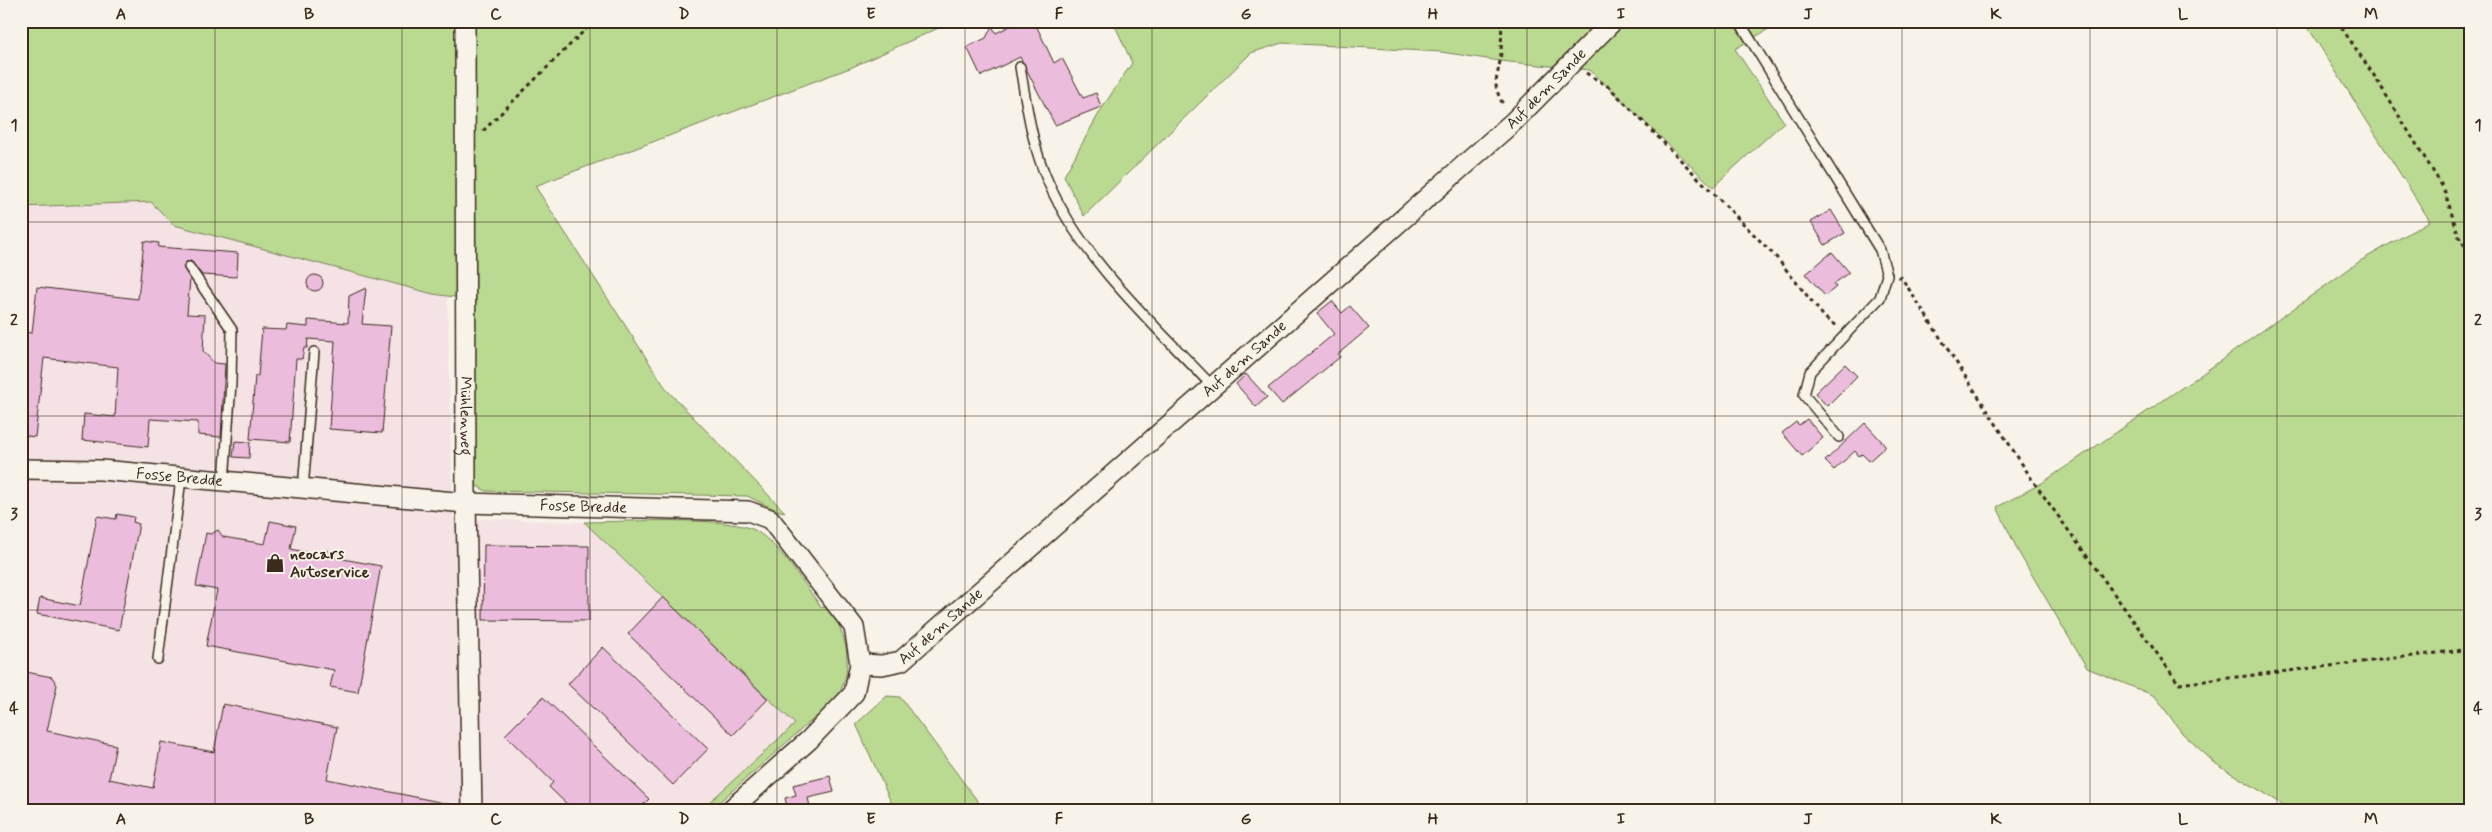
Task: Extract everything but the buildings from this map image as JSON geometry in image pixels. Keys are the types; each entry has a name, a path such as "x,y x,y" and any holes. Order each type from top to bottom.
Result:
{"street":[{"name":"Mühlenweg","path":"465,21 466,504 472,811"},
{"name":"Auf dem Sande","path":"860,664 882,665 901,661 1513,122 1612,21"},
{"name":"Fosse Bredde","path":"21,469 100,470 180,479 466,504 748,511 770,519 854,627 860,664 854,693 810,740 729,811"}],"lane":[{"path":"1739,21 1880,250 1887,275 1880,298 1810,372 1804,395 1839,437"},
{"path":"1020,67 1032,137 1049,184 1072,228 1096,261 1213,388"},
{"path":"189,267 232,330 231,383 224,482"},
{"path":"303,489 314,352"},
{"path":"158,659 180,479"}],"path":[{"path":"465,150 594,21"},
{"path":"1502,21 1500,61 1495,77 1497,93 1513,122"},
{"path":"2337,21 2375,77 2444,189 2459,236 2471,255"},
{"path":"1571,64 1609,87 1776,257 1825,318 1846,334"},
{"path":"1887,275 1901,277 2035,484 2180,684 2471,649"}],"shaded area":[{"path":"151,202 174,225 447,285 453,518 584,522 795,724 700,811 21,811 21,207"}],"green space":[{"path":"21,21 954,21 850,68 535,186 667,390 785,512 747,496 486,491 471,483 461,298 433,294 174,225 151,202 21,207"},
{"path":"1113,21 1782,21 1735,49 1784,122 1713,187 1590,70 1500,61 1441,52 1282,43 1251,53 1084,216 1064,176 1102,108 1132,63"},
{"path":"2304,21 2471,21 2471,811 2294,811 2216,764 2182,733 2155,696 2087,668 2019,553 1997,507 2042,483 2202,374 2360,261 2430,221"},
{"path":"702,521 726,523 758,532 776,547 822,608 827,606 839,625 846,647 847,670 837,697 824,711 709,811 702,809 795,724 584,522"},
{"path":"887,696 900,697 985,811 895,811 856,724"}],"place":[{"name":"neocars Autoservice","path":"275,563"}]}
